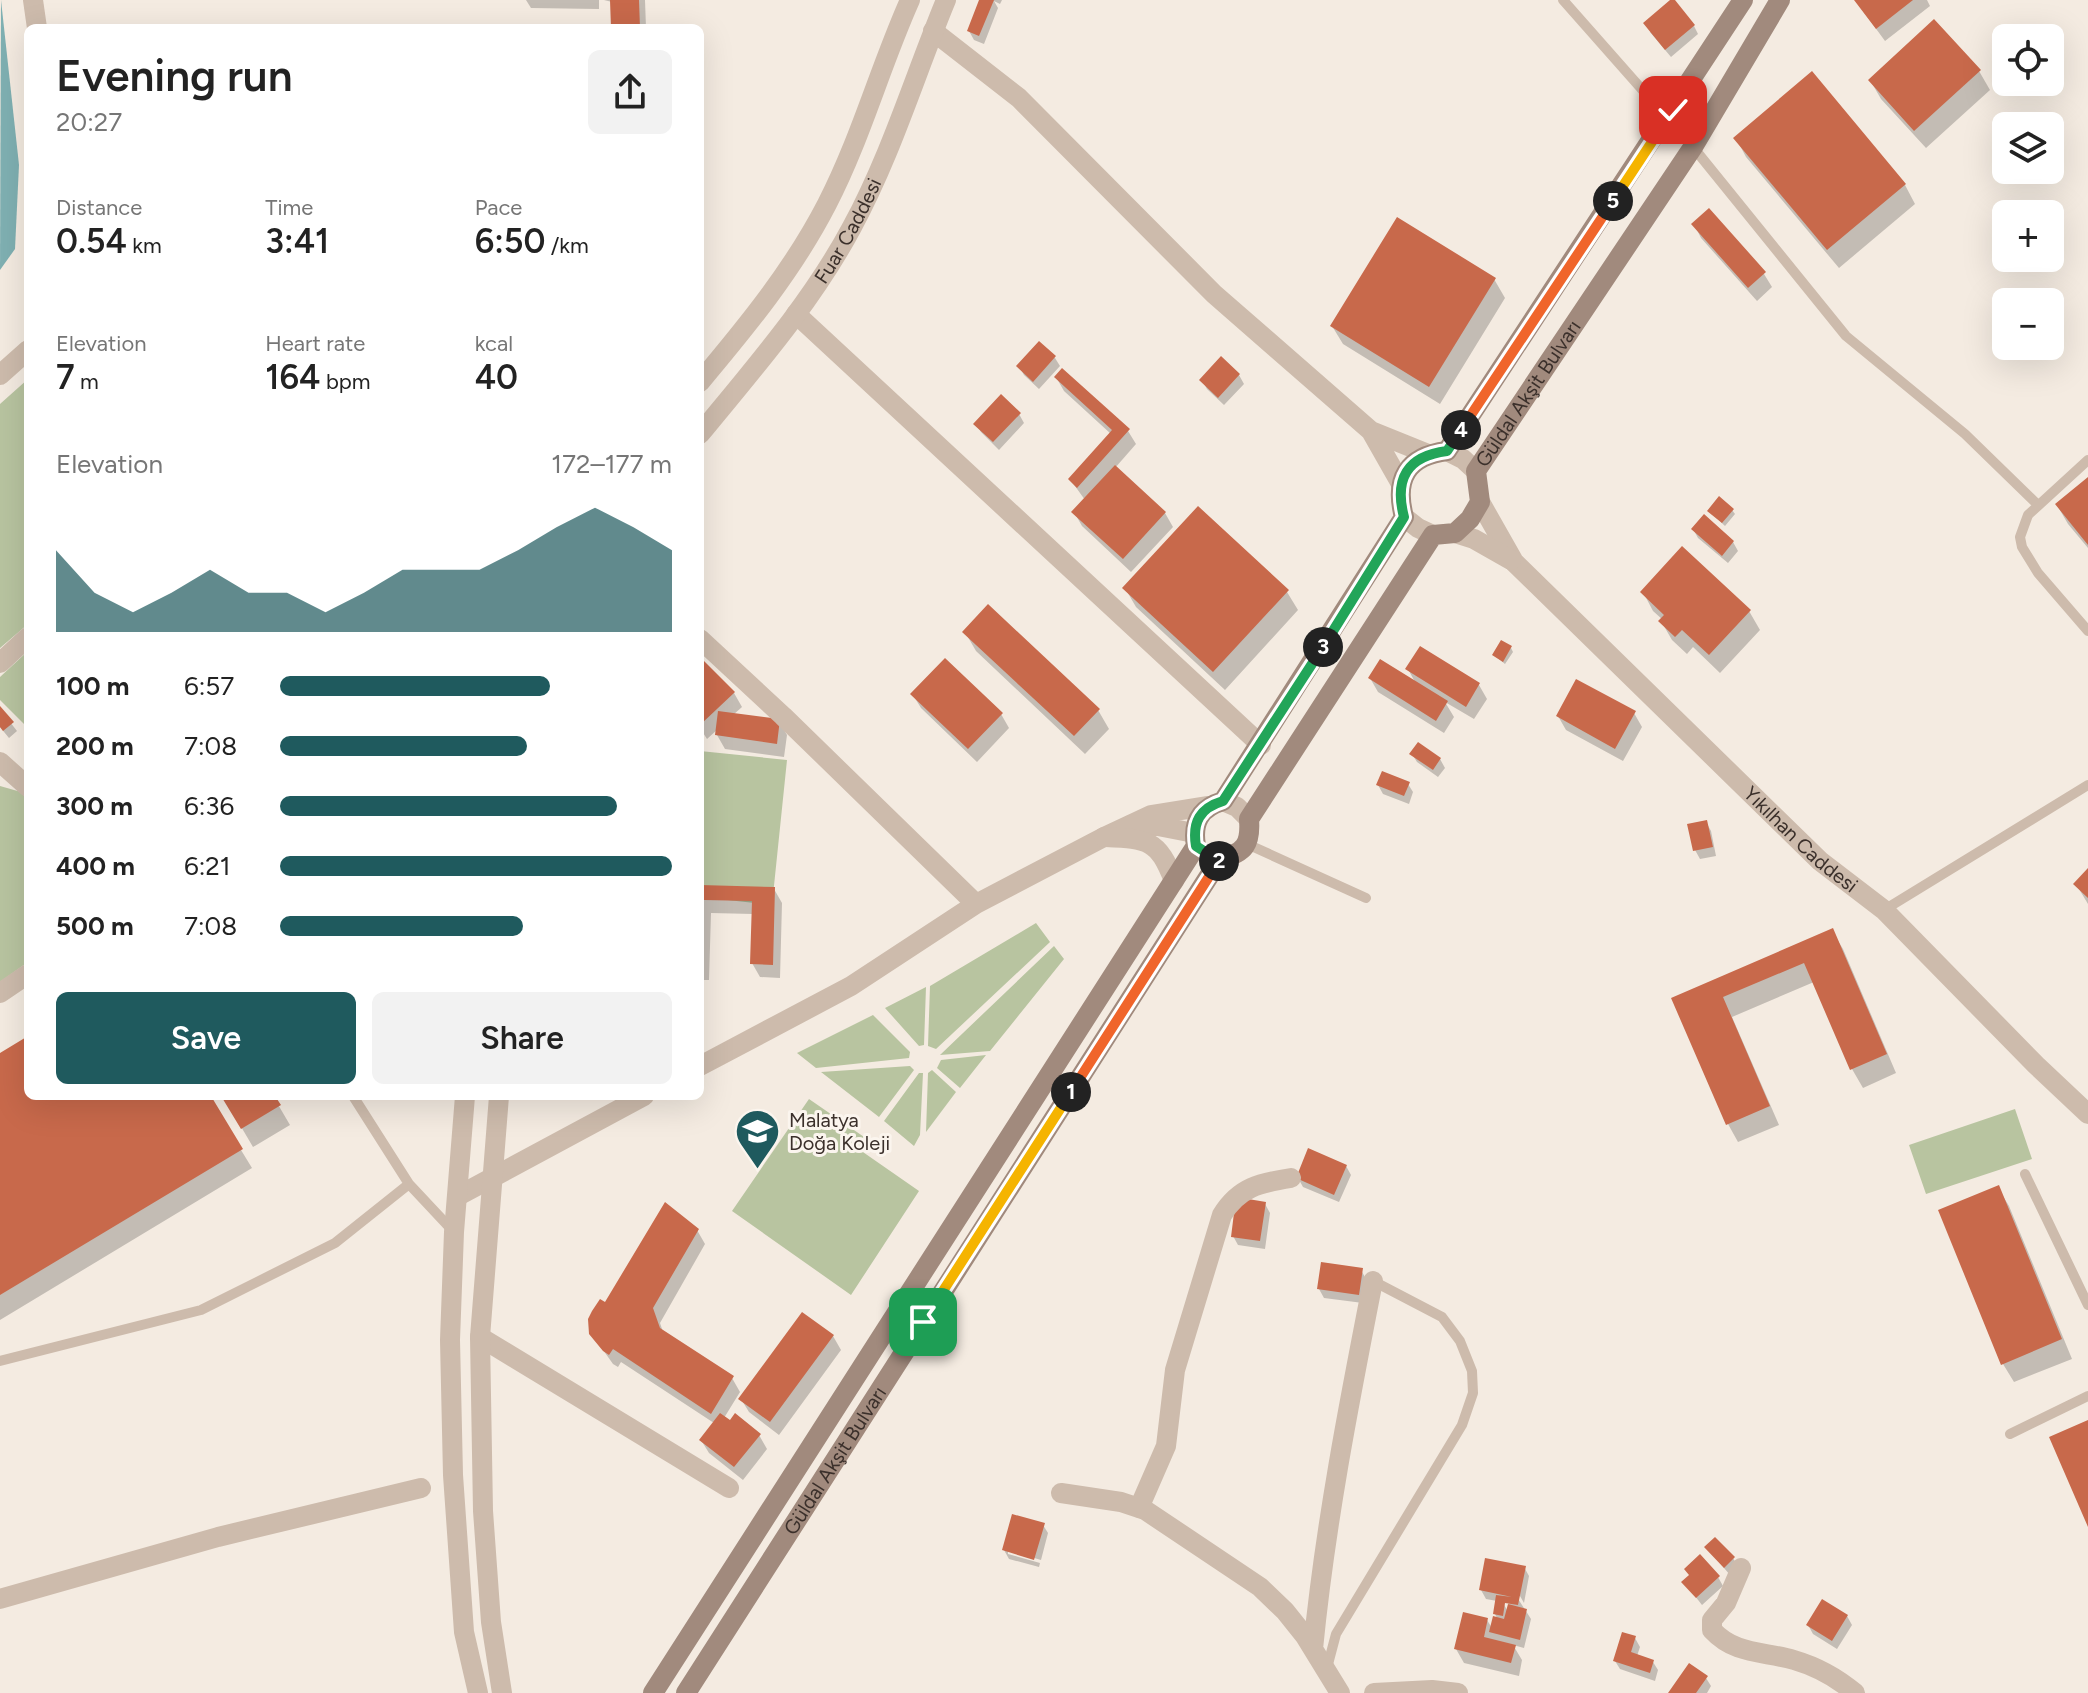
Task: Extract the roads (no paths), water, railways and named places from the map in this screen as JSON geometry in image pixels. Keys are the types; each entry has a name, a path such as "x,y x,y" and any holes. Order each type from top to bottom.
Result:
{"main road":[{"name":"Güldal Akşit Bulvarı","path":"1400,482 1411,467 1438,452 1673,110 1743,0"},
{"name":"Güldal Akşit Bulvarı","path":"1480,502 1476,471 1693,147 1780,0"},
{"path":"1400,482 1404,517"},
{"path":"1247,844 1249,819 1433,535 1455,533 1470,519 1480,502"},
{"name":"Güldal Akşit Bulvarı","path":"653,1693 1174,881 1195,839 1197,820 1215,803 1261,745 1404,517"},
{"name":"Güldal Akşit Bulvarı","path":"686,1693 1220,859 1237,855 1247,844"}],"street":[{"path":"33,0 36,24"},
{"path":"704,377 762,308 827,204 910,0"},
{"name":"Fuar Caddesi","path":"704,429 796,314 852,226 888,148 946,0"},
{"path":"933,31 1019,98 1214,294 1371,431 1400,482"},
{"path":"796,314 1261,745"},
{"path":"0,375 24,354"},
{"path":"1371,431 1463,459 1476,471"},
{"name":"Yıkılhan Caddesi","path":"1480,502 1514,562"},
{"path":"1404,517 1433,535"},
{"name":"Yıkılhan Caddesi","path":"1455,533 1474,539 1514,562 1820,861 1884,910 2088,1114"},
{"path":"0,663 24,641"},
{"path":"704,643 976,904"},
{"path":"0,762 24,783"},
{"path":"704,1064 851,986 976,904 1126,826 1151,815 1215,803 1237,807 1249,819"},
{"path":"1126,826 1158,826 1195,839 1206,854 1220,859"},
{"path":"1104,837 1130,838 1151,844 1164,855 1174,881"},
{"path":"0,993 24,977"},
{"path":"465,1100 454,1232 450,1340 453,1475 464,1632 478,1693"},
{"path":"499,1100 480,1337 483,1511 491,1622 502,1693"},
{"path":"458,1196 636,1100"},
{"path":"1139,1508 1166,1446 1175,1370 1222,1215 1237,1195 1264,1183 1291,1178"},
{"path":"1313,1649 1318,1594 1349,1403 1373,1281"},
{"path":"480,1337 729,1488"},
{"path":"0,1599 218,1537 421,1488"},
{"path":"1061,1493 1112,1500 1139,1508 1223,1560 1260,1587 1285,1611 1340,1693"},
{"path":"1741,1568 1726,1603 1712,1620 1712,1630 1719,1638 1742,1650 1791,1659 1822,1670 1837,1677 1855,1693"},
{"path":"1374,1693 1432,1690 1458,1693"}],"lane":[{"path":"1563,0 1646,94 1673,110"},
{"path":"1693,147 1846,336 1965,434 2038,505"},
{"path":"2088,460 2028,515 2020,537 2022,547 2038,573 2088,631"},
{"path":"1884,910 2088,785"},
{"path":"1247,844 1366,898"},
{"path":"356,1100 409,1184 454,1232"},
{"path":"2025,1174 2088,1305"},
{"path":"0,1361 201,1310 335,1243 409,1184"},
{"path":"1326,1670 1336,1634 1462,1425 1473,1393 1472,1371 1460,1341 1442,1317 1373,1281"},
{"path":"2010,1434 2088,1396"}],"water":[{"path":"1,0 19,165 15,249 0,270"}],"place":[{"name":"Malatya Doğa Koleji","path":"758,1170"}]}
